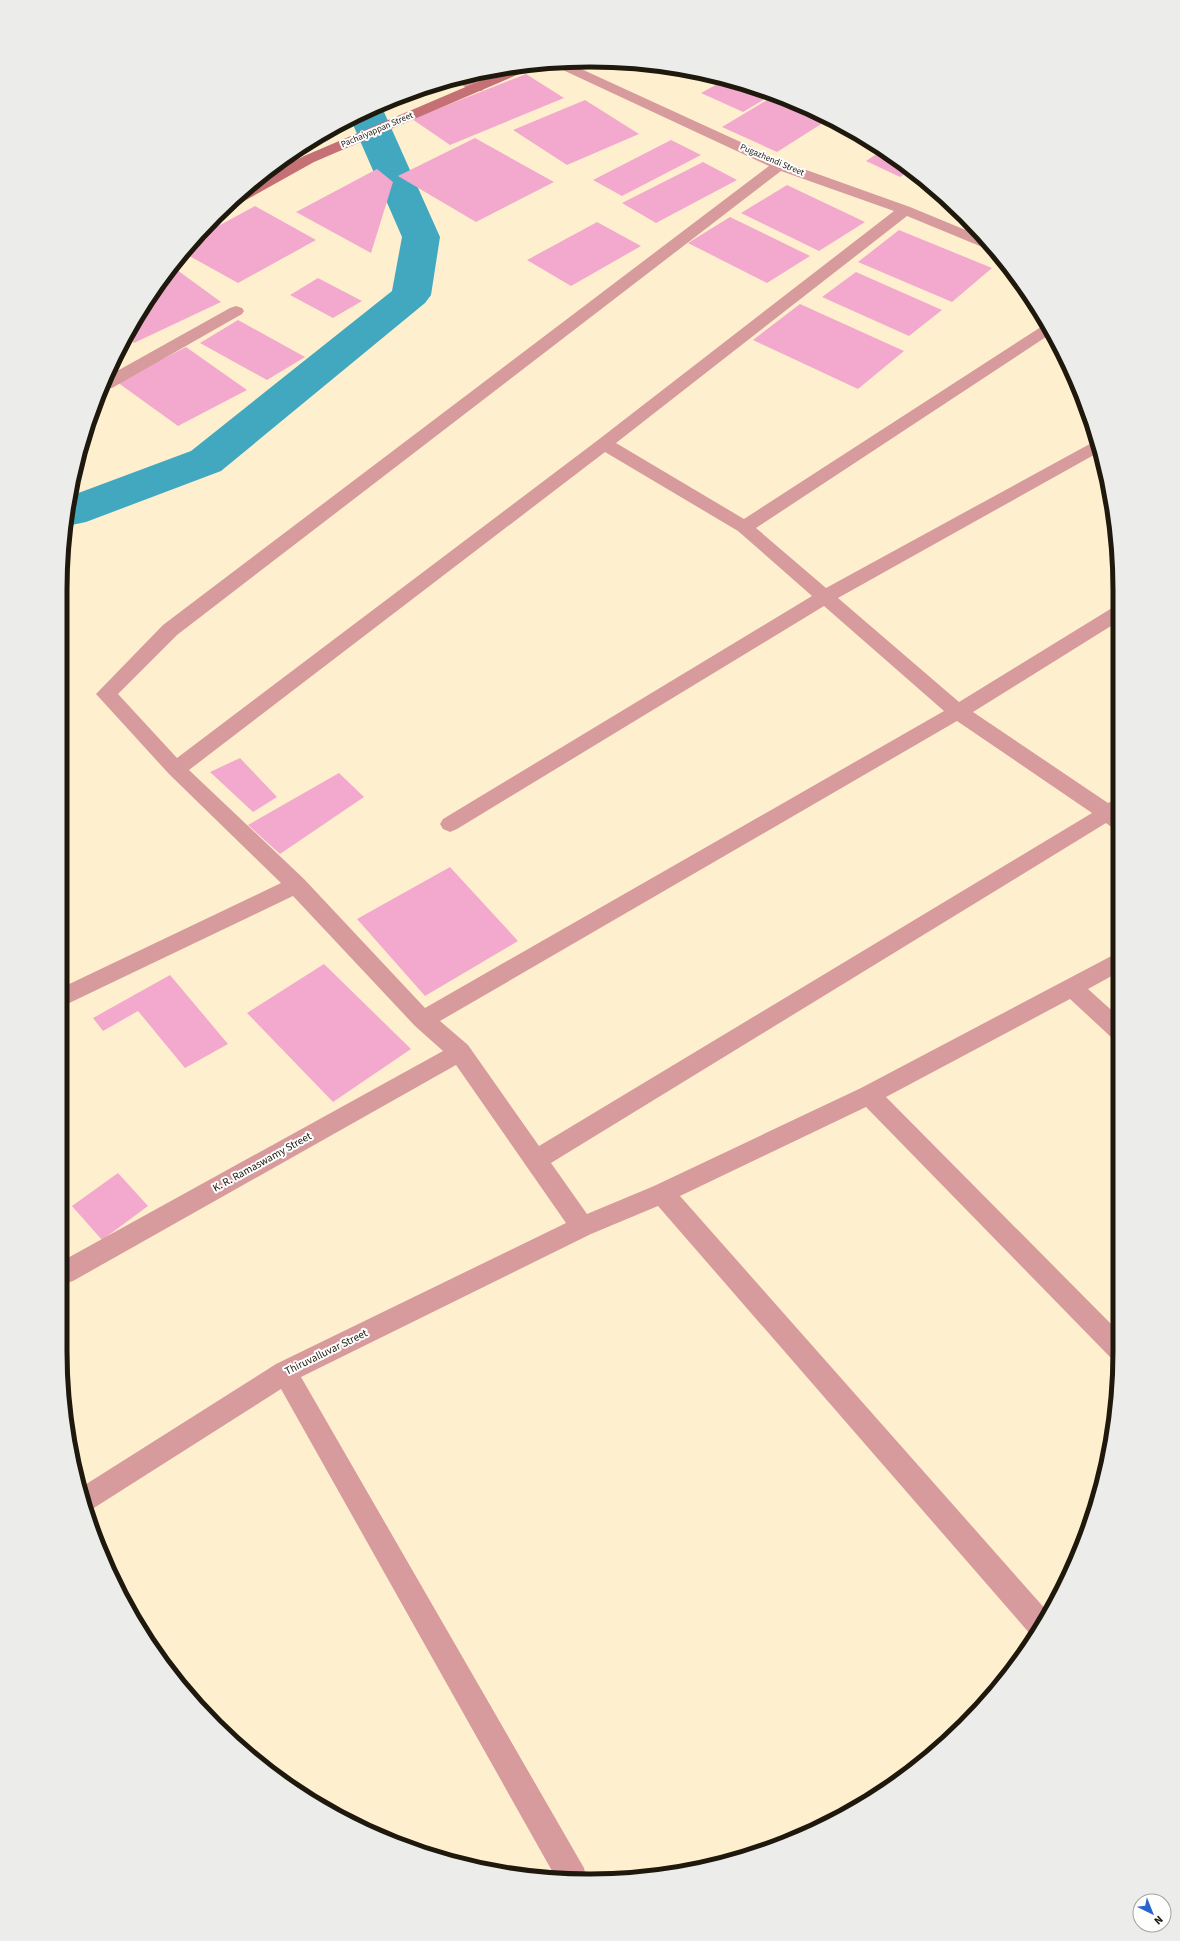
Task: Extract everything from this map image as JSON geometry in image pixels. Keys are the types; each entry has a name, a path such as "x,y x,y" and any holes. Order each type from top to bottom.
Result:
{"main road":[{"name":"Pachaiyappan Street","path":"254,189 309,159 510,73"}],"street":[{"name":"Pugazhendi Street","path":"566,68 779,164 905,210 979,241"},
{"path":"467,82 477,88"},
{"path":"286,164 294,167"},
{"path":"582,1226 460,1052 423,1020 296,885 176,769 106,694 164,635 779,164"},
{"path":"176,769 604,444 905,210"},
{"path":"111,381 236,310"},
{"path":"744,527 1044,331"},
{"path":"604,444 744,527 958,712 1113,813"},
{"path":"450,824 825,597 1093,448"},
{"path":"423,1020 958,712 1113,616"},
{"path":"535,1160 1113,815"},
{"path":"67,995 296,885"},
{"name":"Thiruvalluvar Street","path":"88,1497 285,1372 582,1226 662,1193 869,1095 1072,988 1113,964"},
{"path":"1072,988 1113,1026"},
{"name":"K. R. Ramaswamy Street","path":"67,1271 460,1052"},
{"path":"869,1095 1113,1343"},
{"path":"662,1193 1038,1621"},
{"path":"285,1372 570,1873"}],"building":[{"path":"526,74 564,98 450,145 412,119"},
{"path":"719,83 766,98 743,112 701,93"},
{"path":"769,99 824,122 777,152 722,127"},
{"path":"585,100 639,134 567,165 513,130"},
{"path":"475,138 554,182 476,222 398,176"},
{"path":"671,140 701,155 622,196 593,180"},
{"path":"878,153 906,173 900,177 866,161"},
{"path":"703,162 737,180 656,223 622,203"},
{"path":"377,169 393,182 371,253 296,212"},
{"path":"787,185 865,222 819,251 741,213"},
{"path":"255,206 316,240 238,283 188,255 211,230"},
{"path":"730,217 810,256 767,283 688,243"},
{"path":"597,222 641,246 571,286 527,260"},
{"path":"899,230 992,268 952,302 858,262"},
{"path":"177,270 221,302 134,343 131,340 137,328 155,299"},
{"path":"856,272 942,310 909,336 822,297"},
{"path":"318,278 362,301 333,318 290,295"},
{"path":"800,304 904,351 858,389 753,340"},
{"path":"238,320 305,357 267,380 200,343"},
{"path":"186,347 247,390 178,426 117,382"},
{"path":"240,758 277,797 253,812 210,772"},
{"path":"339,773 364,797 280,854 248,825"},
{"path":"450,867 518,941 425,996 357,919"},
{"path":"324,964 411,1049 333,1102 247,1013"},
{"path":"170,975 228,1044 185,1068 138,1011 103,1031 93,1018"},
{"path":"118,1173 148,1206 102,1240 72,1206"}],"waterway":[{"path":"73,511 206,461 411,295 421,237 368,117"}]}
